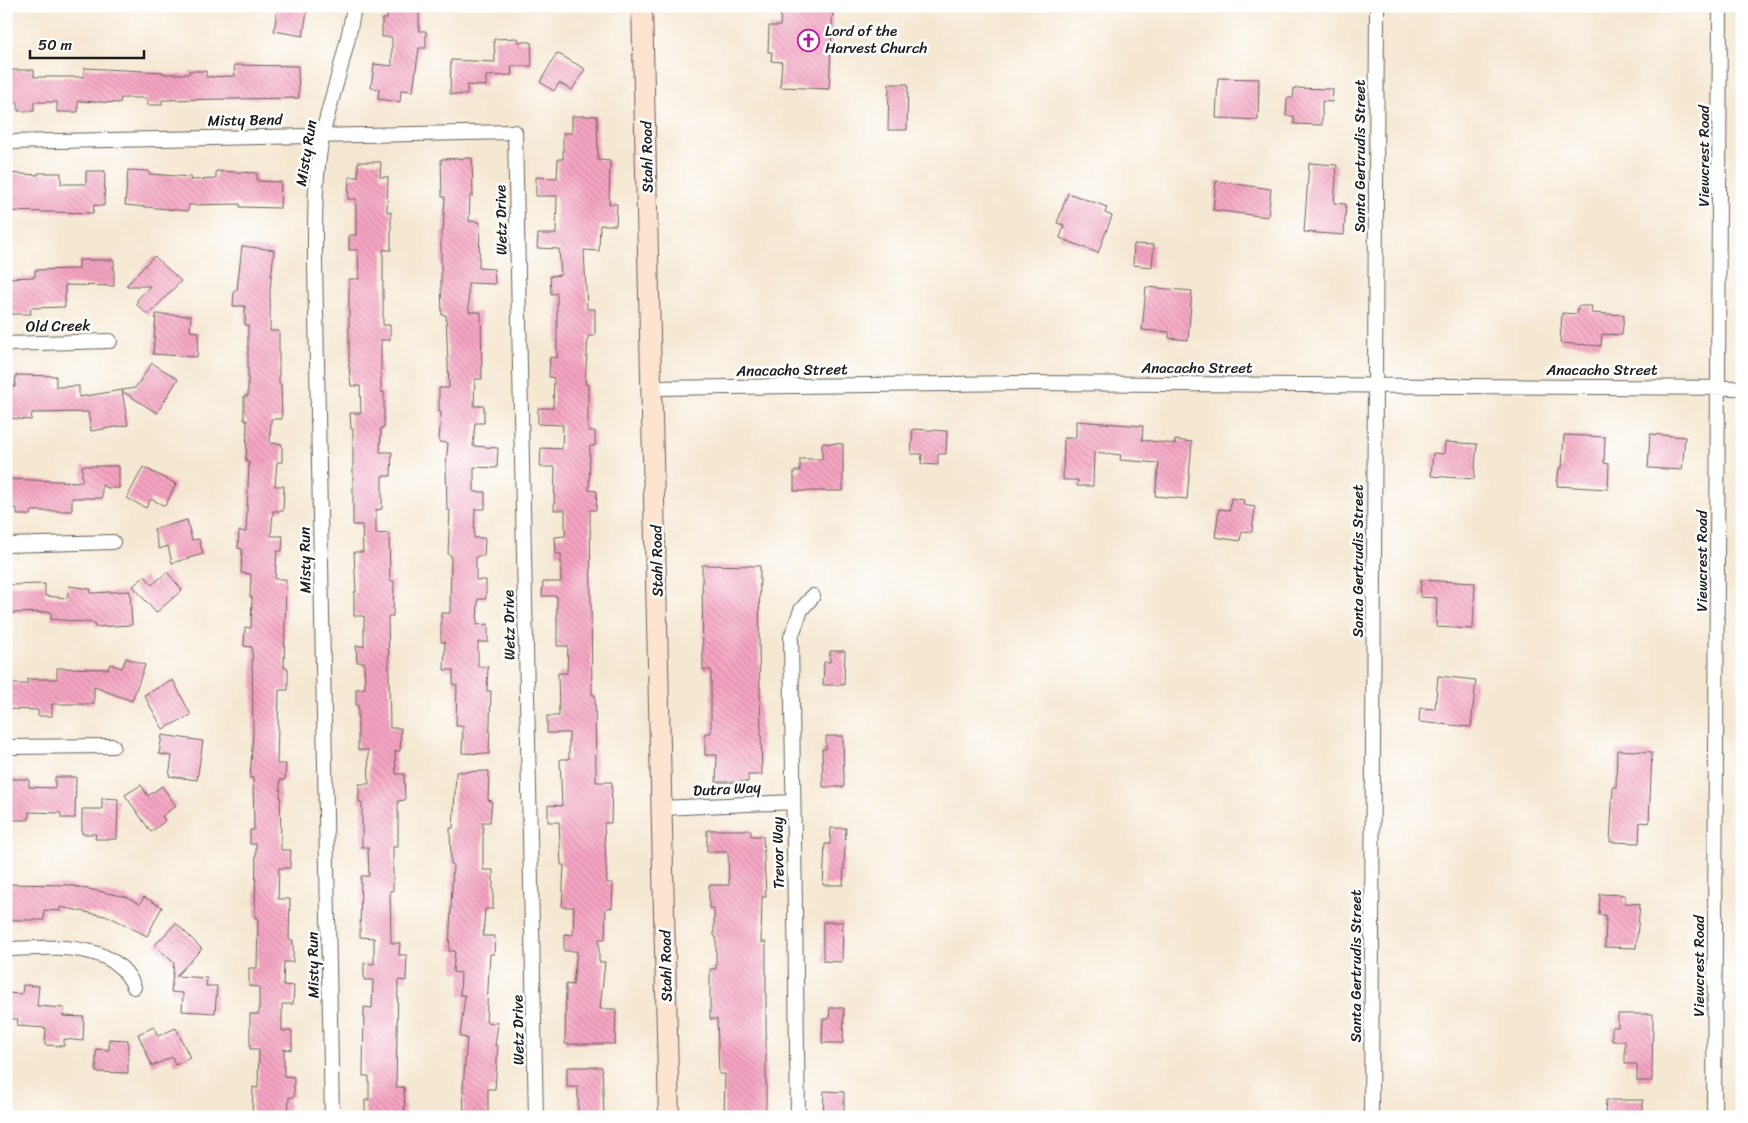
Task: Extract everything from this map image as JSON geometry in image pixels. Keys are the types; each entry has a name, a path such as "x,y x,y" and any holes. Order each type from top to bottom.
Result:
{"street":[{"name":"Misty Run","path":"332,1117 315,263 316,199 323,135 349,39 354,6"},
{"name":"Stahl Road","path":"642,6 653,388 669,1117"},
{"name":"Santa Gertrudis Street","path":"1371,1117 1377,6"},
{"name":"Viewcrest Road","path":"1714,1117 1720,6"},
{"name":"Misty Bend","path":"6,142 515,132"},
{"name":"Wetz Drive","path":"515,132 536,1117"},
{"name":"Old Creek","path":"6,344 110,342"},
{"name":"Anacacho Street","path":"653,388 1027,383 1742,388"},
{"path":"6,545 113,542"},
{"name":"Trevor Way","path":"798,1117 791,637 801,610 812,596"},
{"path":"6,747 113,746"},
{"name":"Dutra Way","path":"662,808 793,802"},
{"path":"6,949 61,948 91,952 119,963 129,975 134,987"}],"building":[{"path":"278,6 308,6 303,36 274,31"},
{"path":"387,6 419,6 419,31 426,31 426,48 419,48 413,91 401,90 400,102 378,99 379,89 371,88 374,64 392,66 392,37 382,37 382,19 387,19"},
{"path":"781,6 833,6 829,89 780,87 782,62 771,61 772,52 768,52 769,26 780,26"},
{"path":"518,38 519,42 531,42 532,66 511,66 512,75 486,76 486,86 467,85 467,95 450,94 451,60 495,62 494,39"},
{"path":"557,53 585,69 572,90 559,83 554,91 540,82"},
{"path":"234,65 298,66 299,98 162,100 162,105 147,105 147,98 121,98 120,103 78,101 78,112 57,112 57,102 34,102 34,111 18,111 18,102 6,102 6,79 11,79 11,70 34,70 34,77 84,77 84,68 163,72 163,74 189,74 189,71 206,71 206,77 235,76"},
{"path":"1218,78 1259,79 1258,120 1216,118"},
{"path":"889,84 908,84 907,130 888,130"},
{"path":"1294,88 1333,89 1332,102 1322,101 1322,125 1294,124 1294,116 1286,116 1287,98 1293,98"},
{"path":"572,116 597,116 598,160 610,161 609,204 617,204 616,225 600,225 599,251 584,250 587,309 595,309 595,336 588,336 585,384 588,384 588,431 595,431 595,446 590,446 589,490 597,491 596,510 590,510 592,695 595,695 596,782 612,782 611,823 604,823 607,883 613,883 612,908 606,908 605,939 599,939 599,962 605,962 600,1009 616,1009 615,1044 565,1044 566,984 573,985 577,951 564,951 564,934 573,935 574,907 562,907 564,865 561,865 559,822 548,822 548,805 562,806 560,759 569,759 569,733 547,733 547,716 559,716 558,673 567,673 568,646 557,646 557,596 542,596 543,582 561,582 561,554 556,554 555,537 565,536 565,510 554,510 555,467 540,467 541,448 562,449 563,425 538,424 538,408 553,408 554,378 549,377 550,357 557,358 557,293 551,294 550,276 561,275 559,249 537,248 538,234 556,234 557,196 536,196 536,177 557,178 558,159 563,159 563,133 572,133"},
{"path":"472,158 473,196 470,196 469,221 480,222 479,268 494,269 495,284 468,283 469,312 481,312 482,379 475,379 474,406 484,406 484,423 475,423 473,446 498,448 497,468 474,467 474,492 485,492 485,509 475,509 474,538 485,538 484,556 476,556 476,580 486,580 486,599 478,599 477,625 488,624 488,642 478,642 478,666 488,667 487,691 491,691 489,754 462,753 463,726 456,726 457,685 453,685 453,670 444,670 445,642 441,642 441,613 450,613 451,555 448,554 450,510 447,510 446,465 448,443 439,442 441,412 439,412 439,388 449,388 446,315 442,315 441,232 443,232 445,197 442,197 441,159"},
{"path":"358,162 381,162 380,177 388,177 387,212 391,212 391,250 383,250 383,325 390,325 390,340 381,340 381,392 384,392 384,428 381,428 380,452 392,452 391,476 382,476 382,509 376,510 376,534 389,533 390,581 394,581 393,616 388,616 390,728 401,728 400,751 395,751 396,774 404,774 405,800 398,801 398,847 393,847 393,891 390,891 391,943 400,943 399,955 407,955 406,981 398,980 396,1087 404,1087 405,1117 365,1117 365,1100 369,1100 369,1076 363,1076 364,1007 372,1008 373,980 364,980 364,963 374,964 374,938 360,937 361,876 369,876 368,847 362,847 362,802 359,802 359,784 369,784 368,750 358,750 358,705 356,705 356,689 365,688 364,662 357,662 356,646 364,646 364,616 354,616 354,592 356,592 354,552 363,552 362,525 353,525 353,429 351,429 350,413 361,413 360,386 351,386 349,368 349,279 359,279 358,250 349,250 349,235 356,235 356,199 348,199 349,177 358,177"},
{"path":"1309,163 1337,165 1334,203 1346,204 1344,235 1304,232"},
{"path":"128,170 149,171 149,174 191,177 190,180 216,179 216,171 257,173 257,181 281,182 280,208 240,207 240,204 189,205 188,211 125,205"},
{"path":"86,171 105,171 104,206 94,205 93,213 6,211 6,173 38,175 38,173 61,173 61,184 86,184"},
{"path":"1216,181 1271,189 1268,217 1213,210"},
{"path":"1068,193 1107,207 1105,213 1112,216 1098,253 1060,238 1064,225 1057,223"},
{"path":"1134,244 1154,245 1152,267 1133,265"},
{"path":"242,246 274,250 270,290 270,331 279,331 279,384 281,384 282,419 271,419 270,443 282,444 282,462 277,462 275,486 284,486 283,511 273,511 271,536 283,536 282,551 277,551 275,579 286,579 284,668 288,668 288,690 279,690 277,764 286,764 285,780 280,780 281,850 291,850 290,868 279,868 278,899 290,899 289,940 293,940 293,962 284,962 283,985 294,986 293,1004 282,1004 282,1031 292,1031 292,1050 284,1049 284,1076 294,1077 294,1097 289,1097 288,1117 252,1117 253,1087 258,1088 259,1049 250,1049 250,1014 259,1014 259,987 249,986 249,968 257,968 258,918 255,918 256,844 250,844 250,830 254,830 253,778 250,778 253,733 252,647 244,646 245,627 251,628 252,597 250,597 251,574 241,573 242,549 238,548 239,531 246,532 249,462 246,462 247,420 244,420 244,396 248,396 248,325 245,325 245,306 233,306 234,290 237,290"},
{"path":"154,256 181,281 148,315 137,305 137,300 150,286 126,286"},
{"path":"79,260 114,260 114,286 65,285 65,307 30,308 31,314 6,314 6,278 35,277 35,270 79,269"},
{"path":"1146,287 1192,291 1188,340 1169,338 1169,332 1142,330"},
{"path":"1578,306 1592,306 1591,313 1624,315 1622,335 1602,334 1601,346 1560,343 1562,313 1577,314"},
{"path":"156,314 191,316 190,331 199,332 197,357 153,354"},
{"path":"152,363 178,379 157,413 122,391 128,425 91,431 88,412 32,413 31,420 6,418 6,386 15,387 16,375 56,376 56,387 79,386 79,397 135,388"},
{"path":"1076,421 1143,426 1142,440 1175,444 1175,440 1192,442 1187,499 1155,496 1159,463 1120,460 1121,455 1094,452 1093,486 1077,486 1078,480 1063,480 1064,438 1076,438"},
{"path":"913,429 947,431 946,454 938,454 938,465 921,464 922,454 911,454"},
{"path":"1650,434 1685,437 1682,470 1648,468"},
{"path":"1564,435 1605,437 1604,463 1609,464 1608,489 1557,486 1559,468 1562,468"},
{"path":"1445,442 1477,444 1474,479 1431,476 1433,453 1444,454"},
{"path":"822,443 843,444 843,491 794,491 794,471 800,471 800,459 822,459"},
{"path":"82,466 119,466 119,488 108,488 102,485 102,498 72,498 72,511 32,511 31,515 17,515 17,508 6,508 6,479 82,482"},
{"path":"143,467 176,484 165,506 151,499 146,508 127,498"},
{"path":"1231,498 1244,500 1243,505 1255,507 1252,532 1242,531 1240,541 1215,537 1219,509 1230,510"},
{"path":"187,520 192,540 199,539 203,554 172,563 168,546 159,549 154,529"},
{"path":"702,565 760,566 759,650 762,775 748,775 748,782 716,782 717,755 705,755 705,733 711,733 711,670 703,670"},
{"path":"167,572 182,590 156,613 133,586 145,576 152,585"},
{"path":"1421,580 1475,583 1473,629 1436,627 1437,598 1420,597"},
{"path":"45,584 45,596 67,598 69,586 91,589 90,593 130,591 132,625 95,627 95,623 51,619 51,612 10,613 9,585"},
{"path":"830,651 845,651 844,685 823,685 824,662 830,662"},
{"path":"126,658 145,665 132,701 94,687 94,704 52,704 52,716 38,716 38,710 6,709 6,684 27,684 27,679 57,679 57,668 108,669 110,664 122,668"},
{"path":"1438,676 1476,680 1471,727 1419,722 1420,708 1435,709"},
{"path":"173,680 191,715 163,729 144,695"},
{"path":"162,735 203,741 197,780 169,776 172,756 159,754"},
{"path":"826,736 843,736 844,787 823,787 822,749 826,749"},
{"path":"1617,750 1652,752 1649,823 1640,822 1639,843 1610,842 1613,787 1616,787"},
{"path":"489,771 488,800 492,801 490,822 483,822 483,870 493,870 493,909 485,909 483,936 495,936 494,954 490,954 486,1022 498,1023 495,1046 498,1046 495,1089 488,1089 488,1117 464,1117 463,1087 467,1038 460,1037 465,995 460,995 461,973 453,972 455,951 449,951 453,864 451,864 450,828 453,828 456,772"},
{"path":"55,777 76,777 75,818 61,818 61,813 29,812 29,820 10,820 10,814 6,814 6,786 10,786 10,779 29,779 29,787 55,788"},
{"path":"141,785 148,796 162,786 176,806 162,816 165,821 151,832 125,795"},
{"path":"102,798 118,799 117,839 95,839 96,834 82,834 82,809 102,809"},
{"path":"831,828 846,828 843,885 823,885 825,844 830,844"},
{"path":"707,830 751,830 751,836 763,836 766,897 762,897 761,942 766,942 766,1117 724,1117 725,1074 719,1074 717,1019 710,1019 710,969 716,969 716,937 714,936 714,908 709,908 709,885 729,885 728,852 707,852"},
{"path":"6,884 68,885 127,897 140,904 144,897 162,907 147,936 110,917 60,907 60,911 44,910 44,920 6,920"},
{"path":"1600,894 1625,895 1625,903 1640,904 1636,948 1605,947 1606,915 1599,915"},
{"path":"823,922 843,922 842,962 823,961"},
{"path":"176,923 202,949 176,976 207,978 206,986 217,986 215,1013 182,1011 183,993 171,992 174,963 155,945"},
{"path":"23,985 39,986 37,1006 64,1008 63,1016 84,1017 83,1041 64,1039 64,1046 45,1045 46,1028 17,1026 18,1019 6,1019 6,993 22,994"},
{"path":"830,1008 844,1008 843,1043 822,1043 823,1019 829,1019"},
{"path":"1618,1014 1653,1014 1652,1081 1637,1081 1637,1064 1625,1064 1625,1041 1612,1041 1612,1027 1618,1027"},
{"path":"154,1027 158,1036 176,1028 190,1058 175,1065 172,1057 152,1066 138,1034"},
{"path":"109,1039 128,1040 128,1073 96,1072 96,1049 109,1050"},
{"path":"567,1067 602,1067 604,1117 578,1117 578,1087 567,1087"},
{"path":"824,1091 844,1092 844,1117 823,1117"},
{"path":"1606,1100 1643,1100 1643,1117 1605,1117"}],"place":[{"name":"Lord of the Harvest Church","path":"809,40"}]}
